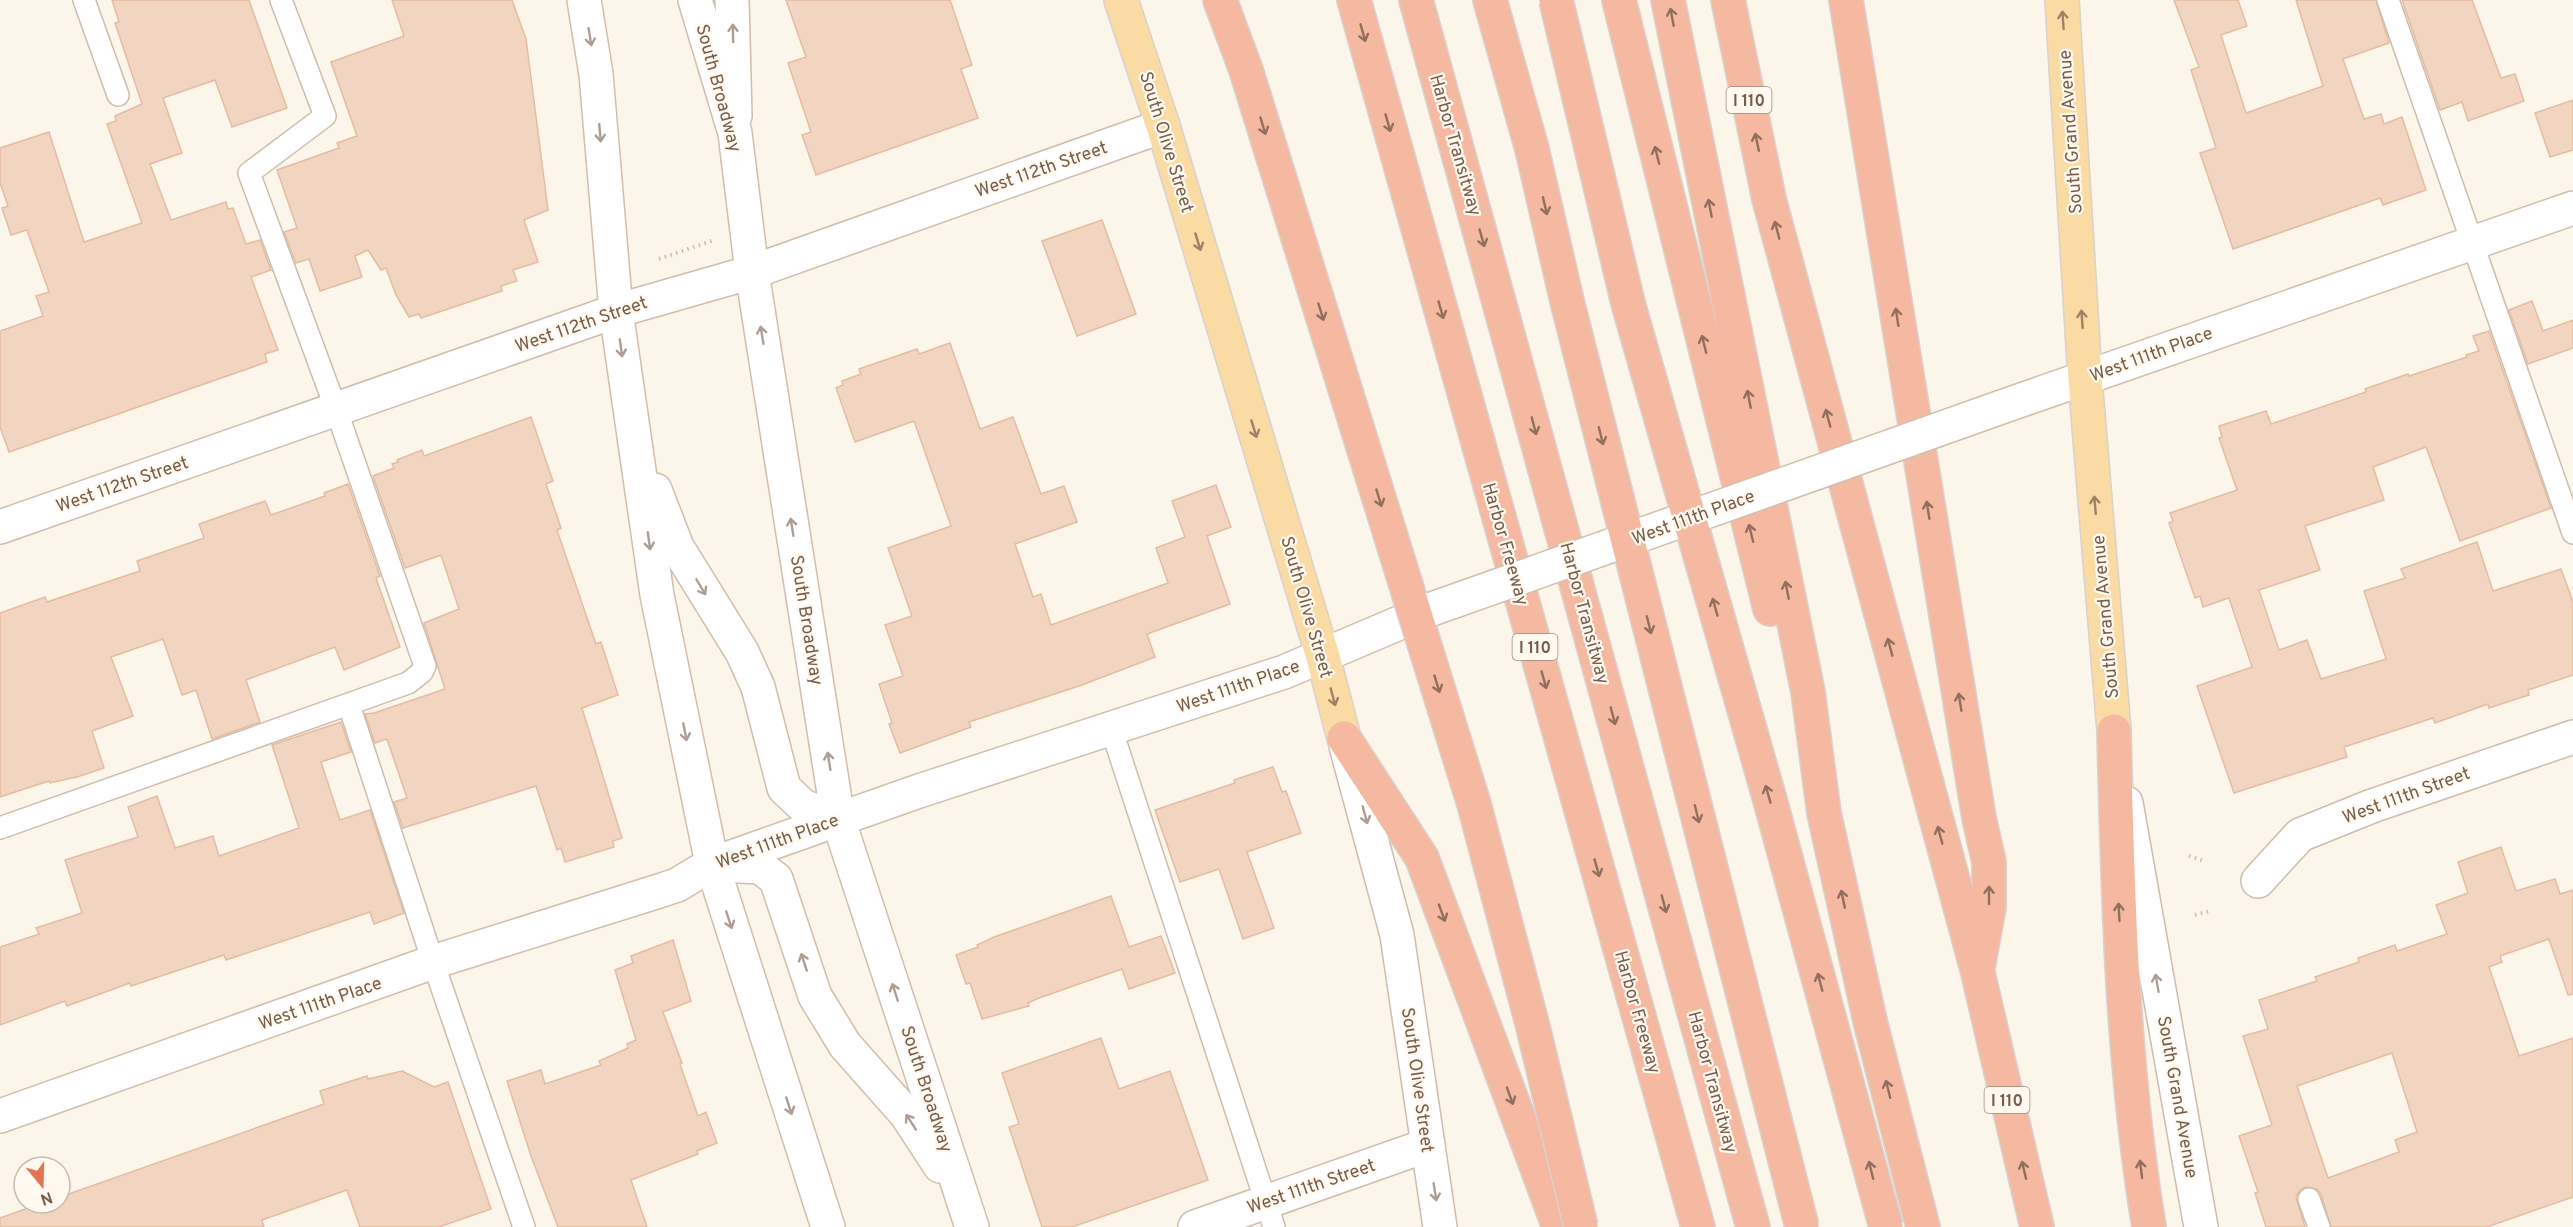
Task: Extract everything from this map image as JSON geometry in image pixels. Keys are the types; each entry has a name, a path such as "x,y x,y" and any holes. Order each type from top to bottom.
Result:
{"highway":[{"path":"1220,0 1246,70"},
{"path":"1227,0 1246,70 1474,804 1530,1016 1581,1227"},
{"name":"Harbor Freeway","path":"1354,0 1698,1227"},
{"name":"Harbor Transitway","path":"1416,0 1753,1227"},
{"path":"1490,0 1532,148"},
{"path":"1496,0 1570,313 1802,1227"},
{"path":"1556,0 1628,303 1770,800 1886,1227"},
{"path":"1619,0 1790,691 1824,813 1871,1025 1923,1227"},
{"path":"1668,0 1808,692 1824,813"},
{"name":"I 110","path":"1728,0 1769,199 1977,973 2037,1227"},
{"path":"1846,0 1977,807 1989,862 1989,907 1977,973"},
{"path":"2114,731 2118,906 2126,1051 2149,1227"},
{"path":"1344,738 1422,858 1559,1227"}],"main road":[{"name":"South Olive Street","path":"1121,0 1163,126 1323,657 1344,738"},
{"name":"South Grand Avenue","path":"2062,0 2085,378 2114,731"}],"street":[{"path":"584,0 596,74 616,311 657,595 712,864 828,1227"},
{"name":"South Broadway","path":"695,0 735,133 752,272 838,819 969,1217"},
{"path":"732,0 735,133"},
{"name":"West 112th Street","path":"0,527 616,311 752,272 1163,126"},
{"name":"West 111th Place","path":"0,1116 433,963 677,885 712,864 838,819 1284,672 1432,609 2085,378 2155,351 2573,208"},
{"path":"635,439 677,546 742,652 758,687 784,788 803,806 838,819"},
{"name":"South Grand Avenue","path":"2114,731 2201,1227"},
{"name":"West 111th Street","path":"2258,881 2300,835 2372,806 2573,737"},
{"name":"South Olive Street","path":"1344,738 1397,935 1440,1227"},
{"path":"712,864 760,867 776,879 815,996 845,1045 906,1114 969,1217"},
{"name":"West 111th Street","path":"1195,1227 1270,1215 1428,1145"}],"lane":[{"path":"84,0 118,95"},
{"path":"0,828 408,683 417,678 424,666 336,409 249,172 325,116 281,0"},
{"path":"2388,0 2573,533"},
{"path":"349,705 433,963 524,1227"},
{"path":"1111,728 1270,1215"},
{"path":"2309,1199 2319,1227"}],"path":[{"path":"659,259 717,239"},
{"path":"2189,856 2205,861"},
{"path":"2195,915 2211,911"}],"building":[{"path":"112,0 249,0 287,108 232,127 215,80 163,98 182,153 150,164 171,220 226,202 228,209 233,208 246,244 260,240 271,270 251,277 278,350 265,354 267,362 9,452 0,427 0,331 43,316 36,296 49,292 27,230 11,235 2,208 8,206 0,183 0,148 49,132 84,242 142,223 107,124 116,121 115,116 142,104 115,23 119,22"},
{"path":"392,0 512,0 526,39 548,210 524,220 538,262 513,270 517,281 501,286 502,291 421,318 419,314 409,317 396,295 386,268 381,270 368,250 355,256 362,277 320,291 309,259 296,263 284,232 297,228 277,170 339,148 337,143 357,136 331,62 404,36"},
{"path":"786,0 950,0 972,65 961,69 978,118 816,175 802,135 811,132 788,63 806,57"},
{"path":"2174,0 2238,0 2247,26 2221,35 2246,113 2323,86 2296,0 2376,0 2389,43 2343,59 2364,119 2381,114 2384,124 2402,117 2426,190 2383,205 2380,198 2233,249 2200,153 2216,148 2191,70 2199,67"},
{"path":"2402,0 2472,0 2501,78 2515,74 2524,101 2468,121 2462,102 2440,110"},
{"path":"2573,100 2573,150 2550,157 2535,113"},
{"path":"1102,220 1136,314 1077,336 1042,241"},
{"path":"2532,301 2543,331 2573,320 2573,348 2528,364 2509,310"},
{"path":"2489,331 2551,508 2460,541 2426,447 2373,467 2384,500 2305,526 2320,570 2259,590 2279,650 2307,640 2321,679 2386,659 2364,591 2405,578 2401,569 2477,542 2493,591 2561,569 2573,602 2573,675 2528,690 2529,695 2489,708 2488,704 2435,723 2433,718 2344,747 2347,757 2234,793 2197,686 2252,667 2229,598 2203,607 2200,596 2195,598 2169,523 2173,521 2170,513 2237,490 2219,438 2222,437 2219,426 2266,411 2271,424 2366,392 2365,389 2408,374 2409,376 2467,357 2466,355 2479,351 2473,336"},
{"path":"950,343 980,429 1013,417 1041,494 1064,486 1077,522 1015,544 1033,597 1041,594 1051,625 1168,583 1156,548 1185,537 1172,501 1216,485 1231,527 1207,536 1230,604 1147,634 1155,657 1082,685 969,722 971,727 900,753 889,724 892,723 879,684 903,676 885,625 912,616 888,548 951,526 914,421 855,442 836,388 843,385 842,381 861,374 859,369 917,349 919,354"},
{"path":"531,417 553,481 546,484 561,528 557,530 596,644 601,642 618,695 582,708 622,838 613,841 614,847 565,862 561,848 557,850 536,786 403,828 394,802 407,798 387,739 375,743 365,714 445,689 424,623 459,609 441,555 405,568 373,476 394,468 392,464 398,462 397,460 422,450 424,456"},
{"path":"348,484 380,576 376,578 400,647 344,670 335,647 246,680 260,722 212,739 196,690 182,695 163,639 111,657 133,716 92,731 104,768 77,777 50,783 49,781 0,797 0,613 45,597 47,602 140,571 137,561 204,538 199,524 265,501 271,515 325,496 324,493"},
{"path":"341,722 351,752 321,762 340,820 370,810 404,913 374,924 370,912 226,960 224,955 131,986 130,983 67,1006 65,1001 0,1025 0,947 39,934 36,928 82,913 65,860 138,837 128,807 157,796 175,848 213,836 219,856 299,828 272,745"},
{"path":"1273,767 1282,792 1286,791 1301,833 1247,852 1274,928 1243,939 1219,869 1180,882 1155,810 1235,783 1234,780"},
{"path":"2501,847 2516,891 2555,879 2560,894 2573,890 2573,994 2568,995 2549,939 2500,956 2502,962 2489,967 2519,1056 2573,1038 2573,1197 2487,1227 2331,1227 2321,1194 2317,1189 2305,1187 2296,1197 2305,1227 2266,1227 2255,1193 2258,1192 2239,1136 2272,1125 2243,1036 2268,1029 2259,1000 2317,981 2315,977 2359,962 2358,958 2395,945 2397,951 2447,934 2436,905 2468,893 2458,862","holes":["2392,1053 2417,1132 2395,1140 2399,1152 2328,1178 2297,1086"]},
{"path":"1111,896 1129,947 1161,936 1175,973 1129,989 1122,969 1039,998 1028,1003 1029,1006 982,1019 970,983 966,984 956,955 978,947 977,945 994,937"},
{"path":"673,940 691,1001 663,1012 698,1116 706,1112 717,1143 697,1151 698,1154 631,1180 647,1227 558,1227 531,1156 507,1081 541,1070 545,1084 601,1065 599,1061 628,1048 627,1044 636,1040 615,970 633,963 631,956"},
{"path":"1101,1038 1119,1089 1170,1071 1208,1180 1072,1227 1042,1227 1009,1127 1019,1124 1002,1073"},
{"path":"402,1071 434,1087 448,1082 491,1209 439,1227 360,1227 347,1190 262,1220 264,1227 0,1227 0,1218 12,1214 72,1215 72,1193 324,1104 320,1091 367,1076 368,1079"}]}
